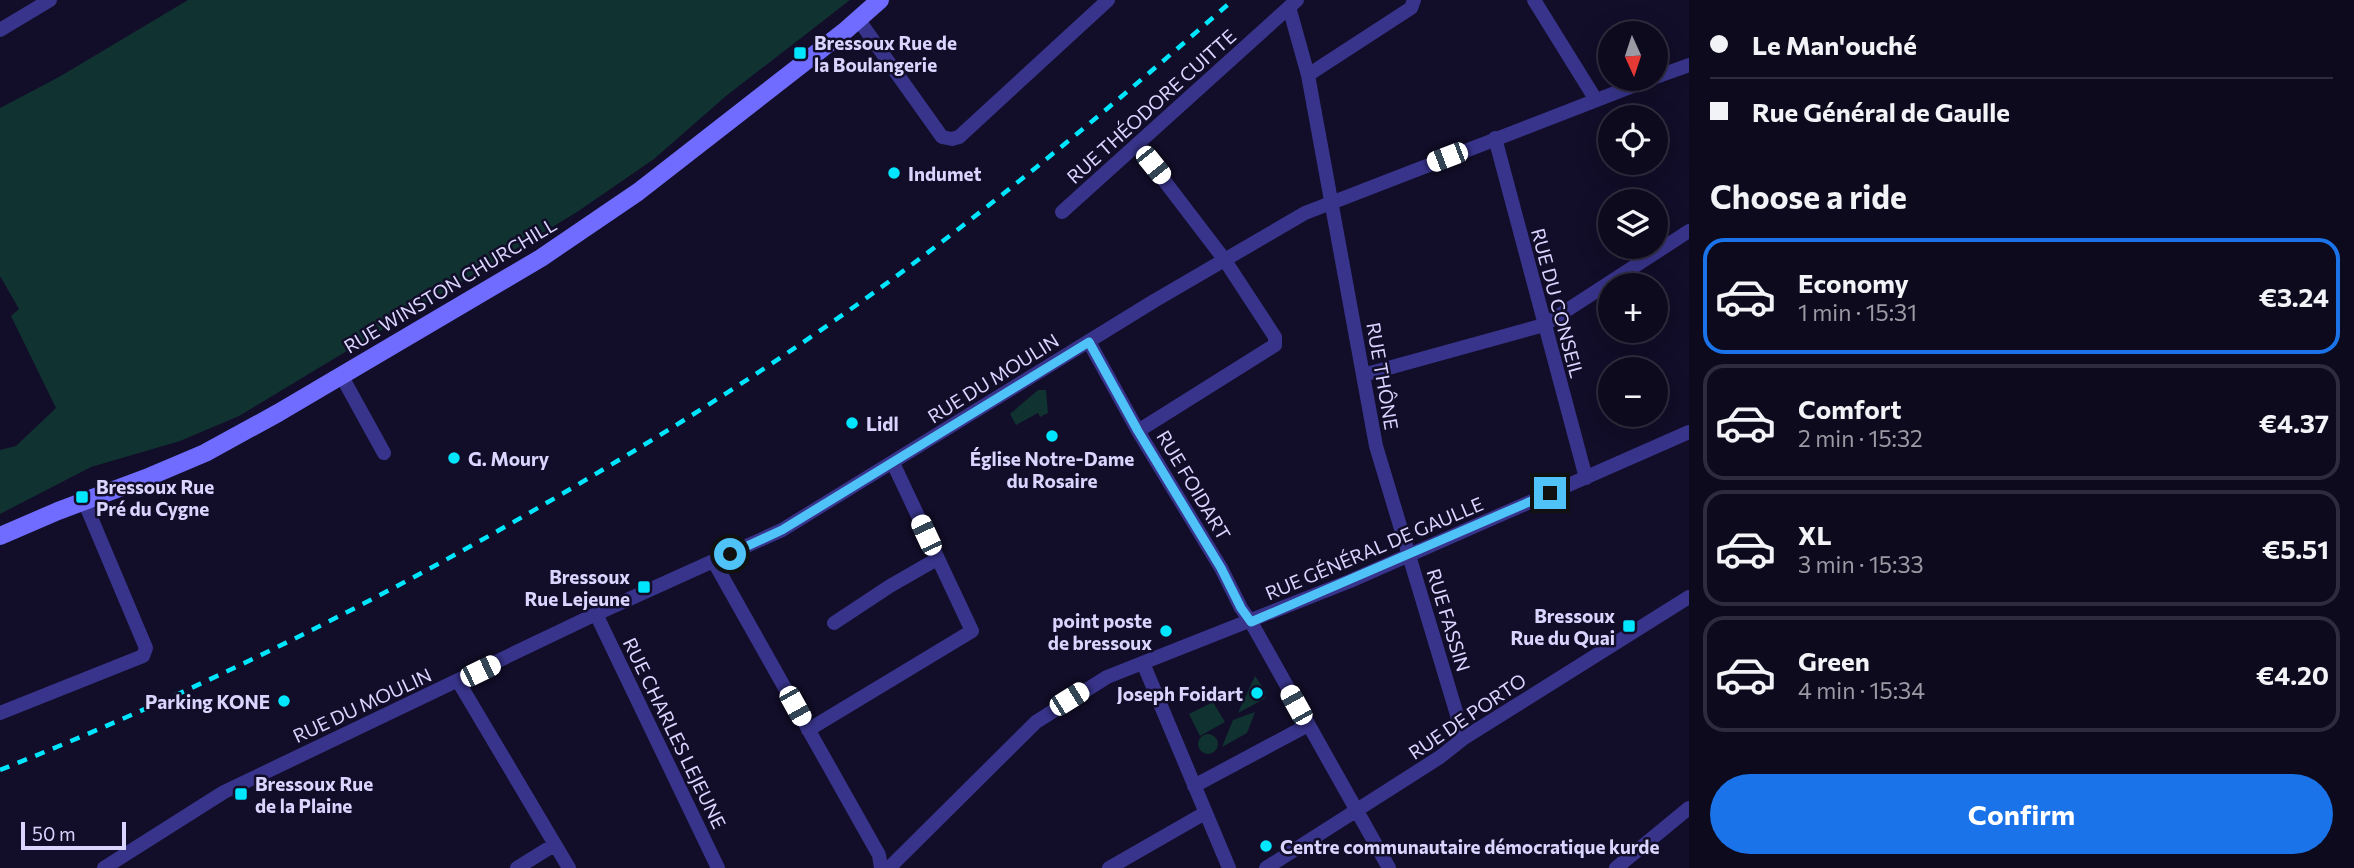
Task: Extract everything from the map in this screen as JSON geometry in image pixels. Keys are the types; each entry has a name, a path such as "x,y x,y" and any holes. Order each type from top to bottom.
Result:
{"main road":[{"name":"RUE WINSTON CHURCHILL","path":"0,536 205,453 541,258 638,192 880,0"}],"street":[{"path":"0,30 50,0"},
{"path":"858,19 942,137 951,139 959,137 1108,0"},
{"path":"1308,75 1411,8 1414,0"},
{"path":"1534,0 1595,100"},
{"name":"RUE THÔNE","path":"1293,4 1333,202 1376,446 1409,554"},
{"name":"RUE THÉODORE CUITTE","path":"1062,212 1293,4"},
{"name":"RUE DU MOULIN","path":"1668,73 1689,65"},
{"name":"RUE DU MOULIN","path":"104,868 224,792 596,614 782,530 1224,259 1305,213 1619,91"},
{"name":"RUE DU CONSEIL","path":"1495,138 1586,478"},
{"path":"1137,145 1224,259 1275,337 1275,345 1138,431"},
{"path":"1363,375 1544,325 1689,231"},
{"name":"RUE FOIDART","path":"1089,342 1138,431 1221,568 1389,868"},
{"path":"341,376 384,453"},
{"name":"RUE GÉNÉRAL DE GAULLE","path":"889,868 1036,722 1096,683 1251,622 1689,432"},
{"path":"808,730 972,631 893,463"},
{"path":"0,713 144,656 146,648 84,501"},
{"name":"RUE FASSIN","path":"1409,554 1464,738"},
{"path":"834,623 937,559"},
{"path":"714,562 879,855 881,868"},
{"name":"RUE DE PORTO","path":"1266,868 1440,757 1464,738 1689,597"},
{"name":"RUE CHARLES LEJEUNE","path":"596,614 718,868"},
{"path":"1143,663 1229,868"},
{"path":"458,681 569,868"},
{"path":"1194,786 1308,725"},
{"path":"1616,868 1689,808"},
{"path":"1109,868 1205,813"},
{"path":"517,868 554,845"}],"green space":[{"path":"188,0 850,0 726,96 654,159 577,212 239,416 180,441 91,467 0,514 0,450 16,446 56,408 11,316 19,309 0,276 0,108 59,77"},
{"path":"1038,390 1046,390 1048,413 1040,417 1038,413 1016,425 1010,414"},
{"path":"1255,676 1266,692 1264,699 1238,713"},
{"path":"1213,702 1225,722 1200,736 1189,714"},
{"path":"1255,712 1247,733 1222,747 1233,720"},
{"path":"1208,734 1215,737 1218,744 1215,751 1208,754 1201,751 1198,744 1201,737"}],"railway":[{"path":"0,770 155,704 308,632 531,512 685,419 766,368 922,257 1080,132 1233,0"}],"place":[{"name":"Bressoux Rue de la Boulangerie","path":"800,53"},
{"name":"Indumet","path":"894,173"},
{"name":"Lidl","path":"852,423"},
{"name":"Église Notre-Dame du Rosaire","path":"1052,436"},
{"name":"G. Moury","path":"454,458"},
{"name":"Bressoux Rue Pré du Cygne","path":"82,497"},
{"name":"Bressoux Rue Lejeune","path":"644,587"},
{"name":"Bressoux Rue du Quai","path":"1629,626"},
{"name":"point poste de bressoux","path":"1166,631"},
{"name":"Joseph Foidart","path":"1257,693"},
{"name":"Parking KONE","path":"284,701"},
{"name":"Bressoux Rue de la Plaine","path":"241,794"},
{"name":"Centre communautaire démocratique kurde","path":"1266,846"}],"route":[{"path":"730,554 782,530 1089,342 1138,431 1251,622 1550,493"}]}
